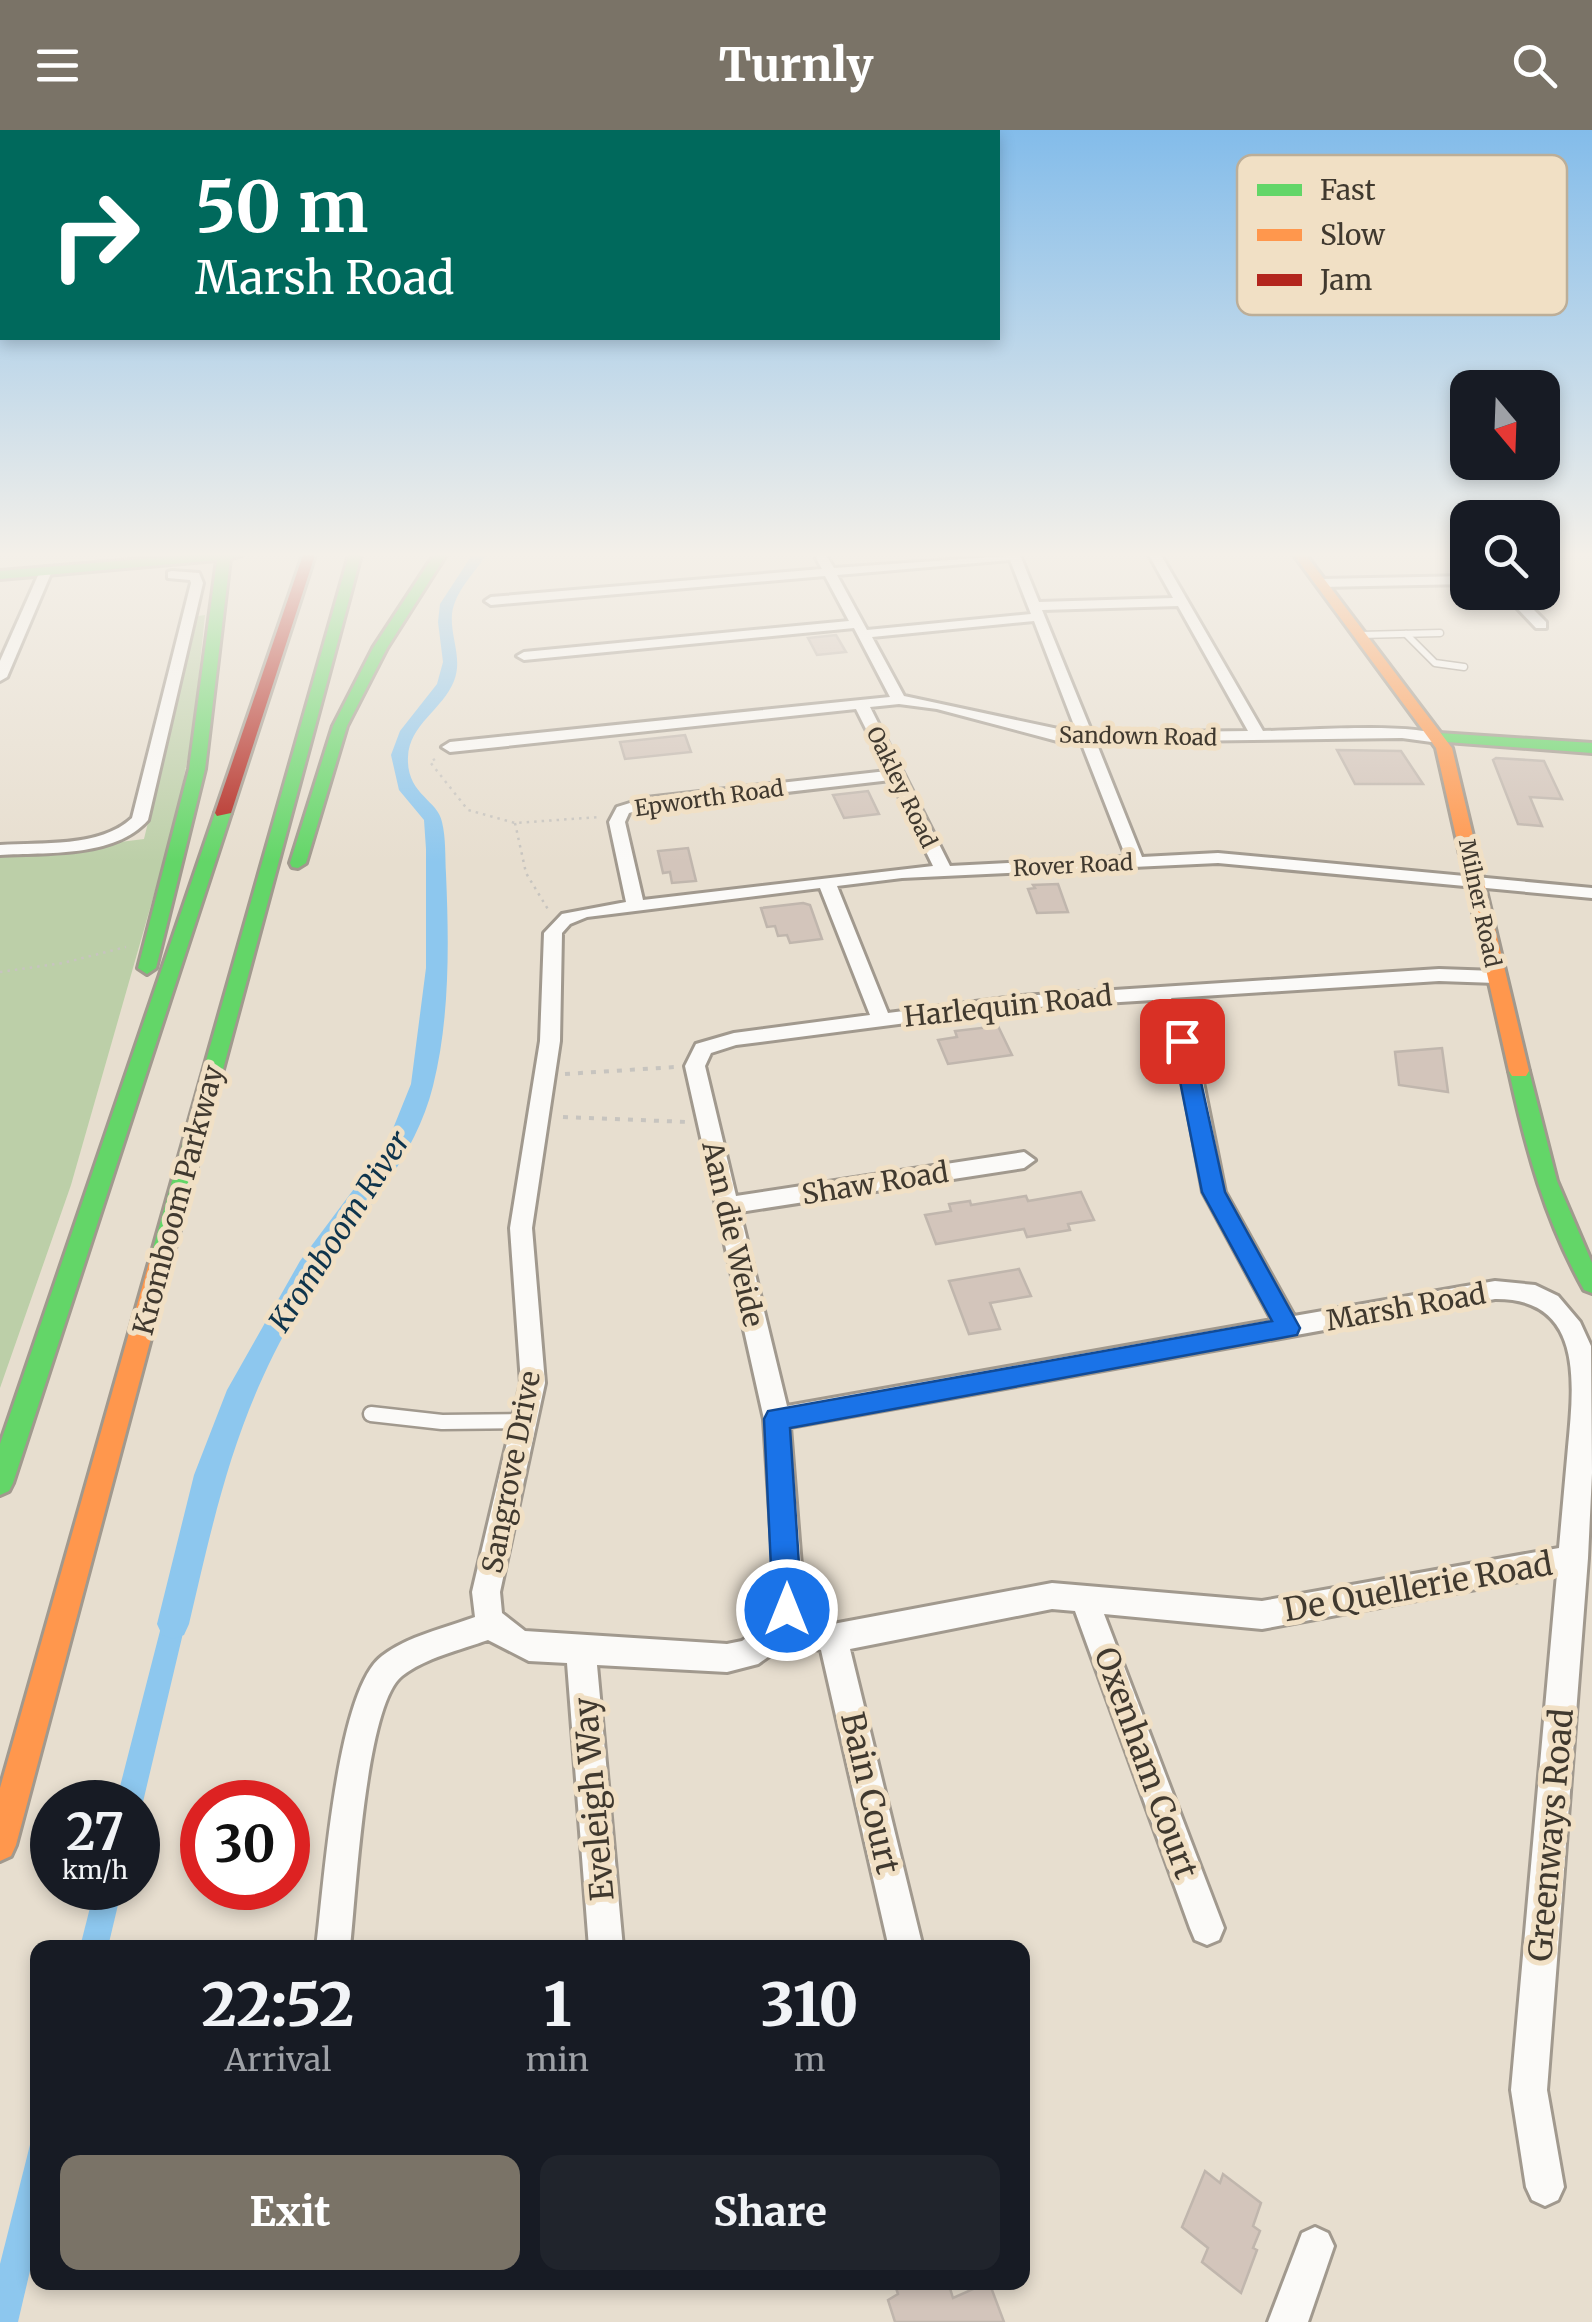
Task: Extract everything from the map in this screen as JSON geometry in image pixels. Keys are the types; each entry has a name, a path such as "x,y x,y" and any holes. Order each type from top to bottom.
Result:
{"main road":[{"path":"44,1354 154,940 205,727 213,657"},
{"path":"0,1484 275,657"},
{"name":"Kromboom Parkway","path":"0,1844 327,657"},
{"path":"288,892 340,726 375,657"},
{"name":"Milner Road","path":"1377,657 1439,738 1456,796 1546,1190 1564,1237 1592,1284"},
{"name":"Sandown Road","path":"1439,738 1592,748"},
{"path":"180,1193 206,1159 271,947"}],"street":[{"path":"0,850 123,834 135,828 143,812 181,657"},
{"path":"876,657 899,700"},
{"path":"1052,657 1136,862"},
{"path":"1213,657 1259,737"},
{"name":"Sandown Road","path":"450,747 899,700 951,708 1057,737 1085,739 1402,734 1439,738"},
{"name":"Oakley Road","path":"860,702 944,871"},
{"name":"Epworth Road","path":"636,906 617,815 646,803 895,775"},
{"name":"Rover Road","path":"557,924 586,912 944,871 1236,858 1592,893"},
{"path":"827,883 881,1019"},
{"name":"Sangrove Drive","path":"491,1625 486,1592 526,1421 534,1362 521,1228 550,1041 552,940 557,924"},
{"name":"Harlequin Road","path":"699,1058 734,1039 1022,1002 1440,975 1496,977"},
{"path":"1159,992 1187,1052 1214,1192 1288,1328"},
{"name":"Aan die Weide","path":"699,1058 707,1123 777,1419"},
{"name":"Shaw Road","path":"726,1206 1024,1160"},
{"name":"Marsh Road","path":"777,1419 1515,1288 1533,1292 1558,1310"},
{"name":"Greenways Road","path":"1545,2187 1529,2090 1586,1385 1579,1342 1558,1310"},
{"path":"777,1419 789,1591 782,1630"},
{"name":"De Quellerie Road","path":"833,1638 1028,1599 1084,1598 1262,1615 1574,1558"},
{"name":"Oxenham Court","path":"1084,1598 1207,1928"},
{"path":"334,1940 360,1732 376,1684 390,1666 411,1654 491,1625 506,1639 528,1647 727,1658 748,1654 782,1630 833,1638"},
{"name":"Bain Court","path":"833,1638 904,1940"},
{"name":"Eveleigh Way","path":"581,1651 605,1940"},
{"path":"1288,2322 1315,2246"}],"lane":[{"path":"1428,657 1434,664 1464,667"},
{"path":"371,1414 442,1422 526,1421"}],"path":[{"path":"450,747 430,762 468,810 515,823 617,815"},
{"path":"515,823 526,873 557,924"},
{"path":"0,972 63,963 154,940"},
{"path":"545,1075 699,1058"},
{"path":"538,1116 707,1123"}],"green space":[{"path":"188,657 201,657 193,732 175,821 71,1185 0,1388 0,857 144,839"}],"water":[{"path":"193,1591 148,1780 122,1780 170,1592"},
{"path":"89,1910 117,1910 110,1940 82,1940"},
{"path":"30,2145 30,2271 18,2322 0,2322 0,2264"}],"building":[{"path":"685,735 691,752 625,759 620,742"},
{"path":"1337,750 1401,751 1423,784 1355,784"},
{"path":"1493,760 1544,761 1562,799 1530,797 1542,826 1518,824"},
{"path":"868,791 879,814 844,818 833,795"},
{"path":"688,848 696,881 672,883 670,872 663,873 658,851"},
{"path":"1058,884 1068,912 1037,913 1028,889 1035,888 1033,885"},
{"path":"810,905 822,939 790,943 787,935 778,936 775,926 767,927 761,908"},
{"path":"998,1026 1012,1055 948,1064 938,1040 957,1037 955,1031"},
{"path":"1442,1048 1448,1092 1399,1085 1395,1052"},
{"path":"1081,1192 1094,1220 1068,1224 1070,1230 1027,1237 1024,1229 936,1244 925,1215 951,1211 949,1204 970,1201 971,1205 1026,1196 1028,1201"},
{"path":"1019,1269 1031,1296 990,1303 1000,1329 969,1334 949,1281"},
{"path":"1205,2171 1220,2183 1223,2174 1261,2203 1253,2226 1260,2231 1253,2248 1257,2250 1241,2293 1202,2262 1208,2248 1182,2227"},
{"path":"897,2290 950,2290 953,2298 971,2290 992,2290 1004,2322 895,2322 888,2300 898,2294"}],"waterway":[{"name":"Kromboom River","path":"173,1624 209,1475 241,1390 309,1268 395,1151 423,1084 436,968 433,818 408,790 399,755 408,731 445,684 450,657"}],"traffic: fast":[{"path":"147,968 197,769 211,657"},
{"path":"163,1252 327,657"},
{"path":"298,863 340,726 375,657"},
{"path":"1439,738 1592,748"},
{"path":"0,1483 223,813"},
{"path":"1519,1071 1555,1206 1592,1284"}],"traffic: slow":[{"path":"1376,657 1444,748 1519,1071"},
{"path":"0,1845 163,1252"}],"traffic: jam":[{"path":"223,813 275,657"}],"route":[{"path":"787,1610 777,1419 1288,1328 1214,1192 1182,1041"}]}
